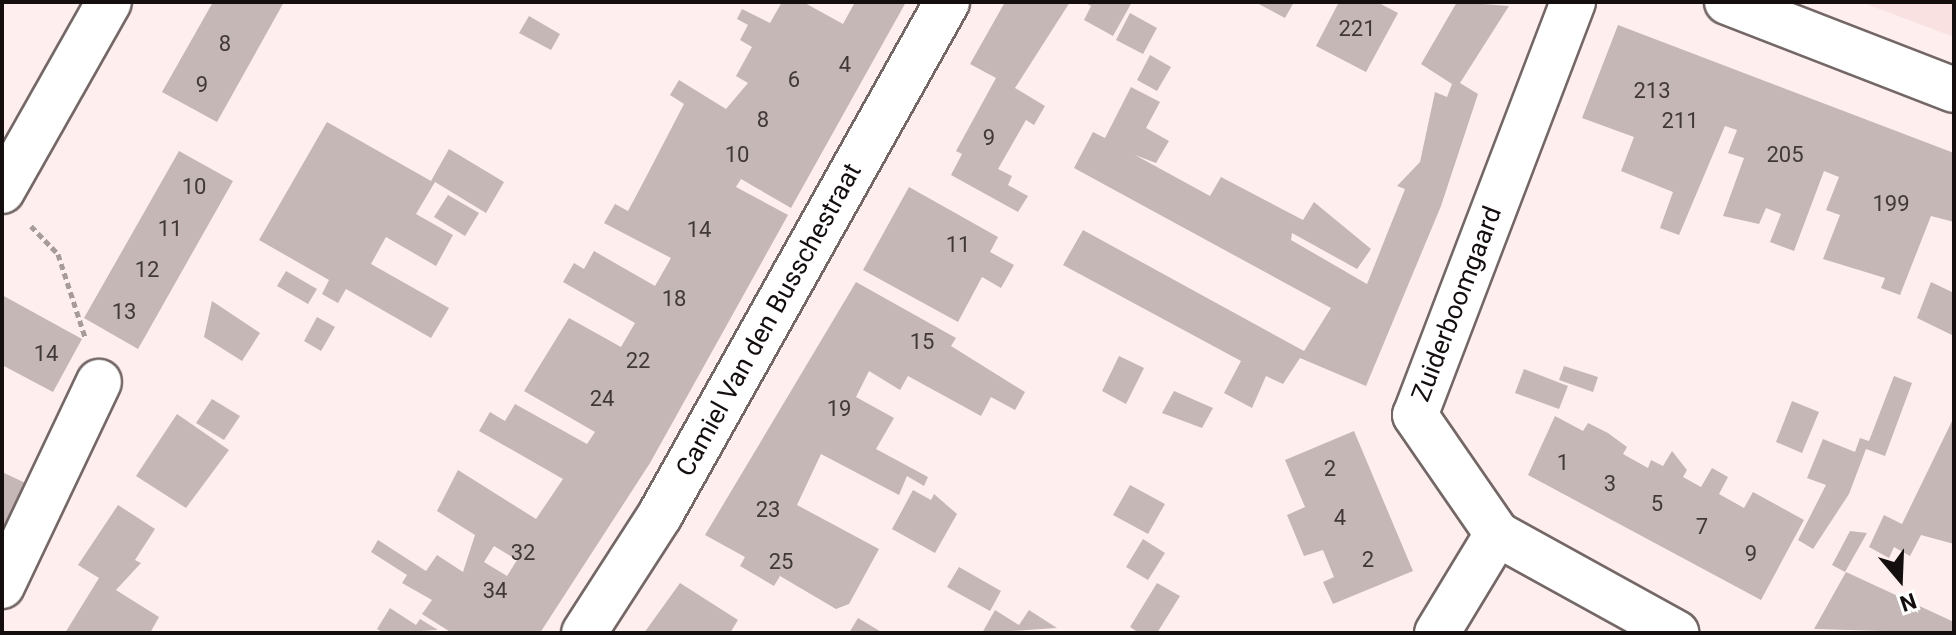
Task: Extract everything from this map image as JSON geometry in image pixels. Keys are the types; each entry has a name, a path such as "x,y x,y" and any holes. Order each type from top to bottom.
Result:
{"street":[{"path":"11,203 109,2"},
{"name":"Camiel Van den Busschestraat","path":"584,633 660,515 947,2"},
{"name":"Zuiderboomgaard","path":"1573,2 1415,415 1497,534 1676,633"},
{"path":"1727,2 1954,90"},
{"path":"2,586 99,382"},
{"path":"1437,633 1497,534"}],"path":[{"path":"11,203 58,254 99,382"}],"shaded area":[{"path":"1861,2 1954,2 1954,37"}],"building":[{"path":"213,2 284,2 217,122 162,92"},
{"path":"782,2 803,2 843,24 855,2 906,2 791,208 741,179 736,187 788,215 650,463 540,633 452,633 422,614 432,600 402,583 407,575 371,552 378,540 426,571 437,555 463,572 475,535 437,511 458,470 536,519 563,479 479,431 490,412 505,421 515,404 587,444 595,432 524,391 569,318 621,347 635,323 563,282 574,263 584,269 594,251 655,286 671,258 604,223 615,204 628,211 645,179 684,104 670,95 679,80 726,109 748,83 736,76 752,47 740,40 748,25 737,19 742,9 770,23","holes":["494,546 517,560 507,576 484,562"]},
{"path":"1005,2 1070,2 1015,88 1045,106 1034,125 1026,120 998,169 1012,176 1008,185 1028,196 1018,212 951,175 962,154 956,151 996,78 970,64"},
{"path":"1084,2 1132,2 1113,36 1084,20 1091,6"},
{"path":"1255,2 1294,2 1285,18"},
{"path":"1339,2 1377,2 1398,13 1366,72 1316,46"},
{"path":"1457,2 1509,6 1460,83 1478,94 1441,206 1366,386 1300,358 1283,384 1266,376 1252,408 1224,393 1241,361 1063,265 1083,230 1304,351 1331,308 1074,168 1093,132 1105,138 1131,87 1160,102 1146,128 1169,141 1156,163 1135,155 1210,196 1221,177 1303,220 1314,202 1371,249 1357,269 1292,233 1291,240 1367,284 1405,189 1397,186 1420,162 1435,92 1447,97 1452,84 1421,64"},
{"path":"1130,13 1157,28 1143,54 1116,40"},
{"path":"529,16 560,34 551,50 519,33"},
{"path":"1618,25 1954,153 1954,222 1931,216 1900,295 1881,288 1885,278 1823,259 1840,215 1826,210 1839,177 1824,171 1794,251 1770,242 1781,214 1766,208 1759,224 1723,216 1744,158 1728,153 1737,130 1725,126 1679,235 1660,228 1673,192 1621,171 1634,137 1582,118"},
{"path":"1150,55 1171,67 1157,91 1137,80"},
{"path":"327,122 431,181 449,149 504,182 486,213 435,182 416,214 453,235 436,266 386,237 371,264 449,308 431,338 346,289 338,303 322,294 329,280 259,240"},
{"path":"179,151 233,181 138,349 84,318"},
{"path":"909,187 998,237 990,252 1014,265 1001,288 982,277 958,322 863,270"},
{"path":"448,195 479,213 465,236 434,217"},
{"path":"286,271 317,289 308,304 277,286"},
{"path":"856,282 956,338 951,346 1025,392 1015,410 991,397 981,416 908,376 900,390 869,371 856,397 894,418 876,449 928,477 924,486 907,476 899,495 821,454 797,505 879,549 849,604 836,609 780,576 774,586 740,566 745,557 705,535"},
{"path":"1931,282 1954,293 1954,336 1917,318"},
{"path":"2,295 82,339 53,392 2,365"},
{"path":"212,301 260,333 242,361 204,337"},
{"path":"317,317 335,327 321,351 304,341"},
{"path":"1119,356 1144,368 1126,404 1102,391"},
{"path":"1564,366 1598,377 1593,392 1559,380"},
{"path":"1524,369 1568,386 1559,409 1515,393"},
{"path":"1894,376 1912,383 1885,456 1866,449 1849,494 1813,549 1798,540 1826,485 1807,478 1823,439 1855,452 1860,438 1869,441"},
{"path":"1174,391 1213,408 1202,428 1162,413"},
{"path":"212,399 240,416 224,440 196,423"},
{"path":"1792,401 1819,412 1802,453 1776,442"},
{"path":"177,414 229,450 186,508 136,476"},
{"path":"1555,416 1583,431 1588,423 1608,433 1627,447 1623,454 1648,468 1651,460 1663,466 1672,451 1687,470 1683,477 1701,487 1712,468 1728,477 1719,494 1744,508 1753,492 1804,520 1761,600 1528,475"},
{"path":"1954,417 1954,544 1921,535 1910,556 1894,547 1889,558 1869,547 1884,515 1902,524"},
{"path":"1354,431 1413,571 1333,604 1323,582 1334,577 1323,550 1304,556 1287,515 1305,507 1285,460"},
{"path":"2,472 34,487 2,549"},
{"path":"1130,485 1165,504 1148,534 1113,515"},
{"path":"913,490 931,500 934,494 957,514 935,553 892,529"},
{"path":"118,505 155,529 135,560 141,563 116,590 159,617 150,633 65,633 99,578 78,565"},
{"path":"1850,531 1867,533 1845,572 1832,565"},
{"path":"1143,539 1165,553 1148,580 1126,567"},
{"path":"959,567 1001,591 990,611 947,587"},
{"path":"1846,572 1954,622 1954,633 1814,629"},
{"path":"680,583 738,620 730,633 644,633"},
{"path":"1157,583 1180,596 1157,633 1139,633 1130,627"},
{"path":"390,608 416,625 420,619 438,630 384,633 377,629"},
{"path":"995,610 1019,625 1029,610 1057,628 982,633"},
{"path":"858,618 883,633 849,633"}]}
